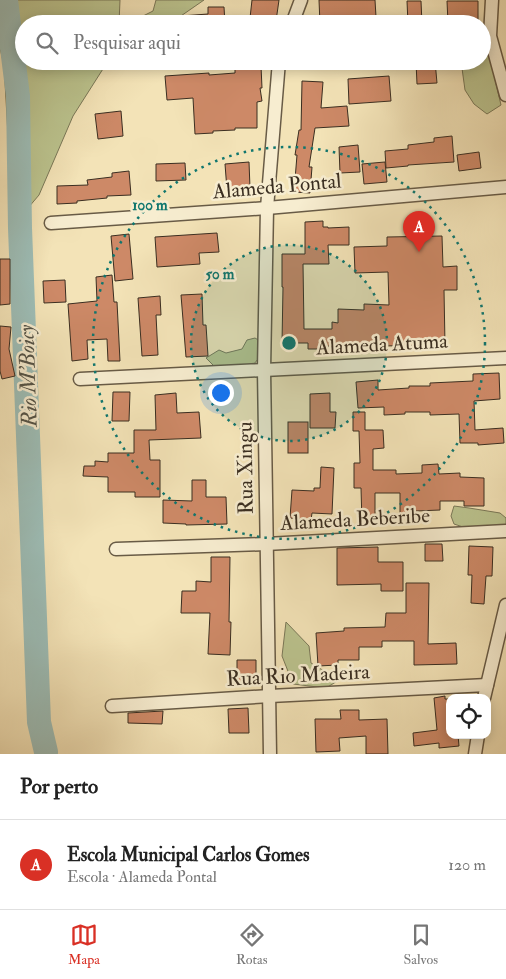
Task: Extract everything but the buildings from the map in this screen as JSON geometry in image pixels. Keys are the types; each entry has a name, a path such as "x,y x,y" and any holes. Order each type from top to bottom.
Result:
{"street":[{"path":"295,15 301,0"},
{"path":"490,15 492,0"},
{"path":"491,51 506,95"},
{"name":"Rua Xingu","path":"270,754 264,370 267,208 277,70"},
{"name":"Alameda Pontal","path":"51,223 267,208 506,187"},
{"name":"Alameda Atuma","path":"80,379 506,358"},
{"name":"Alameda Beberibe","path":"116,549 266,544 506,531"},
{"path":"485,694 506,605"},
{"name":"Rua Rio Madeira","path":"112,706 487,685"},
{"path":"475,754 477,739"}],"green space":[{"path":"0,0 120,0 119,15 15,15 15,70 102,70 73,116 39,195 28,208 12,205 4,65 0,48"},
{"path":"156,0 204,0 182,15 145,15 153,11"},
{"path":"491,62 501,105 487,114 474,104 465,90 462,70 491,70"},
{"path":"255,338 260,341 262,354 254,364 236,369 216,368 206,358 219,350 226,353 242,349 247,340"},
{"path":"454,506 500,513 506,518 506,525 466,528 454,524 451,516"},
{"path":"286,622 309,646 311,663 339,680 326,688 293,684 282,656"}],"waterway":[{"name":"Rio M'Boicy","path":"6,0 18,96 20,228 39,722 46,752"}],"place":[{"name":"Escola Municipal Carlos Gomes","path":"419,252"}]}
